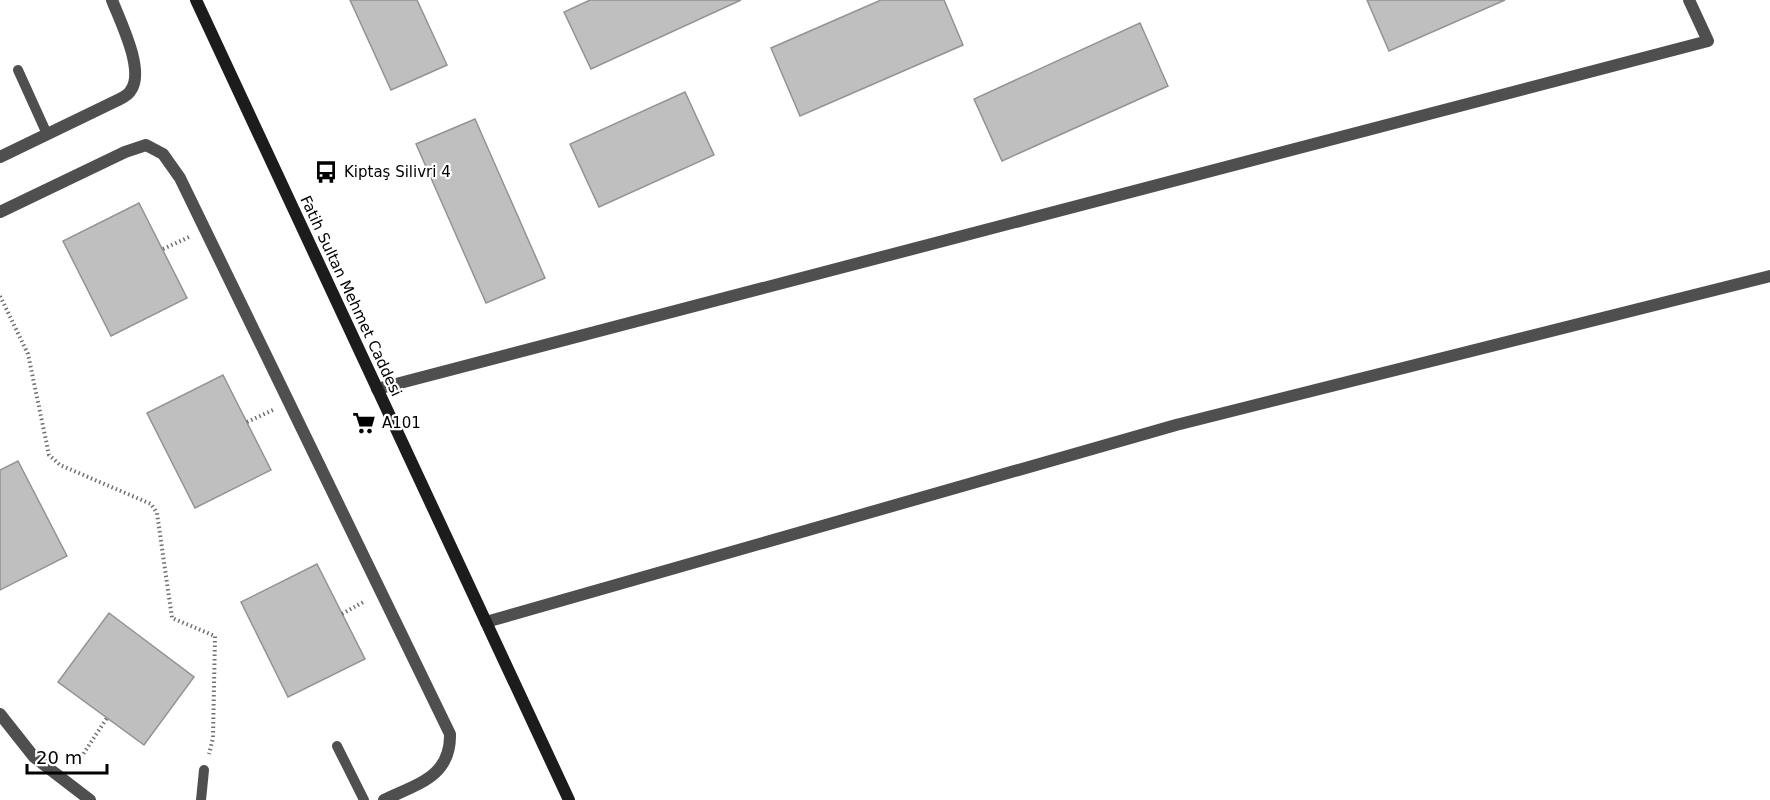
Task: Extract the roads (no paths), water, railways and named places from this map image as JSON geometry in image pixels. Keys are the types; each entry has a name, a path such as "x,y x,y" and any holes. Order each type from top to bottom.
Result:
{"main road":[{"name":"Fatih Sultan Mehmet Caddesi","path":"196,0 569,800"}],"street":[{"path":"0,157 120,99 131,90 136,76 135,61 112,0"},
{"path":"377,388 1707,41 1689,0"},
{"path":"0,212 125,152 146,145 163,154 180,178 450,734 450,749 442,767 427,780 384,800"},
{"path":"486,622 1176,425 1770,276"},
{"path":"0,714 34,757 90,800"}],"lane":[{"path":"18,70 47,134"},
{"path":"337,746 364,800"},
{"path":"201,800 204,770"}],"place":[{"name":"Kiptaş Silivri 4","path":"326,172"},
{"name":"A101","path":"364,423"}]}
